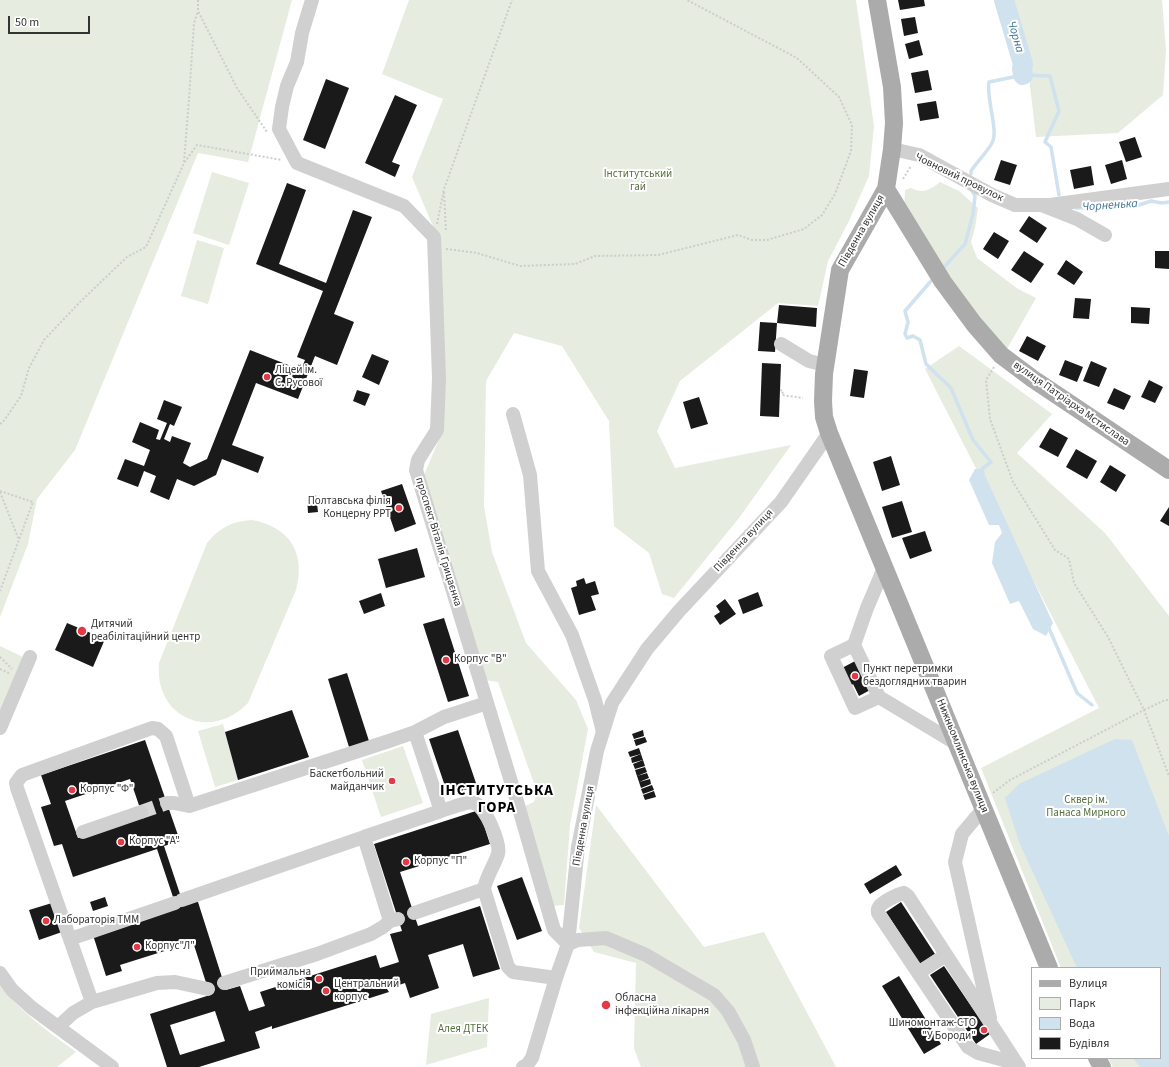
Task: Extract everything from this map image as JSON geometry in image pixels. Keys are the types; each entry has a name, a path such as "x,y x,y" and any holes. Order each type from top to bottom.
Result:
{"main road":[{"name":"Південна вулиця","path":"829,433 824,417 823,401 825,365 840,270 894,187 892,149 894,123 892,87 877,0"},
{"name":"вулиця Патріарха Мстислава","path":"894,187 943,282 974,324 1001,355 1032,380 1169,470"},
{"name":"Нижньомлинська вулиця","path":"829,433 1049,967"}],"street":[{"path":"312,0 302,33 297,62 286,86 279,129 297,163 404,206 440,235"},
{"name":"Човновий провулок","path":"892,149 918,155 992,195 1015,205 1050,205 1169,189"},
{"path":"1040,205 1071,217 1105,235"},
{"name":"проспект Віталія Грицаєнка","path":"440,235 435,252 439,378 437,430 418,460 416,470 516,798 554,930 568,944"},
{"path":"781,344 810,361 825,365"},
{"path":"513,414 530,475 538,571 572,635 595,700 603,732"},
{"name":"Південна вулиця","path":"523,1067 527,1065 532,1058 556,978 568,944 578,847 597,751 612,704 647,649 679,612 781,502 829,433"},
{"path":"884,568 867,608 854,645 879,697 957,744"},
{"path":"854,645 831,656 855,708 879,697"},
{"path":"0,728 30,657"},
{"path":"167,803 189,806 415,732 444,717 487,703"},
{"path":"92,1002 16,782 22,775 152,728 158,728 166,736 189,806"},
{"path":"415,732 440,811"},
{"path":"70,939 440,811 471,802 478,804 482,809 498,840 498,854 484,889 510,970 513,972 556,978"},
{"path":"982,805 962,834 955,862 991,1025"},
{"path":"83,832 141,812"},
{"path":"224,983 317,954 371,934 394,920 364,837"},
{"path":"414,914 484,889"},
{"path":"904,893 908,896 1017,1065 978,1053 968,1047 878,913 877,910 879,906 900,894 904,893"},
{"path":"568,944 578,940 606,938 646,955 714,996 728,1012 744,1040 753,1067"},
{"path":"918,973 946,955"},
{"path":"0,973 17,995 32,1008 112,1067"},
{"path":"58,1028 73,1013 92,1002 157,983 175,982 208,988"}],"path":[{"path":"184,163 194,23 198,11 198,0"},
{"path":"440,235 444,189 512,0"},
{"path":"435,252 446,249 477,253 520,266 575,264 595,256 658,255 738,235 752,240 767,240 804,228 822,215 835,194 851,151 852,125 839,97 797,58 687,0"},
{"path":"198,11 237,88 268,133"},
{"path":"0,424 4,422 21,396 29,368 44,340 80,302 127,257 146,247 184,163 197,145 297,163"},
{"path":"894,187 903,178 918,155"},
{"path":"440,235 444,189"},
{"path":"1001,355 986,380 990,419 1013,482 1055,550 1069,559 1074,583 1108,637 1144,710 1169,776"},
{"path":"780,390 783,391 782,395 803,398"},
{"path":"0,492 19,541"},
{"path":"0,492 33,502 0,591"},
{"path":"0,657 22,678"},
{"path":"982,805 1010,780 1144,710 1169,700"}],"green space":[{"path":"0,0 292,0 248,162 198,153 75,450 37,499 28,544 0,617"},
{"name":"Інститутський гай","path":"409,0 856,0 874,126 869,176 849,221 828,261 818,306 778,303 680,381 657,431 675,468 791,445 739,518 674,598 662,594 649,553 614,526 609,421 562,346 514,333 486,381 484,506 492,552 526,643 576,700 588,729 570,825 564,905 551,906 523,807 534,802 537,792 498,682 485,680 424,475 443,430 438,238 412,177 443,99 382,74"},
{"path":"1007,0 1162,0 1166,50 1163,95 1118,133 1036,137 1028,69"},
{"path":"212,172 249,183 229,245 193,233"},
{"path":"940,182 959,191 978,208 971,242 977,258 1018,289 1036,298 1007,349 979,320 904,211 905,190 911,188 923,191"},
{"path":"197,240 224,248 208,304 181,296"},
{"name":"Сквер ім. Панаса Мирного","path":"959,346 1052,414 1017,453 1105,533 1169,616 1169,1067 1113,1067 1109,1059 1161,1059 1161,967 1061,967 981,768 1099,708 925,369"},
{"path":"252,520 276,529 285,535 292,544 299,564 299,577 296,590 248,703 233,715 218,721 202,722 188,718 175,710 166,698 160,682 159,663 207,543 216,533 226,526"},
{"path":"0,646 25,658 0,713"},
{"path":"223,724 238,780 215,787 198,731"},
{"name":"Баскетбольний майданчик","path":"403,746 423,803 381,817 362,760"},
{"path":"596,805 704,947 764,932 836,1067 641,1067 634,1048 636,963 594,952 579,928"},
{"path":"0,985 26,1013 76,1052 57,1067 0,1067"},
{"name":"Алея ДТЕК","path":"489,998 487,1047 426,1065 431,1014"}],"water":[{"path":"975,469 982,469 1053,623 1046,636 1033,629 1019,601 1010,604 992,563 995,542 1002,533 999,525 989,525 969,480"},
{"path":"1115,739 1132,740 1169,836 1169,1067 1140,1067 1134,1059 1161,1059 1161,967 1077,967 1019,842 1005,798 1019,784"}],"building":[{"path":"898,0 924,0 925,6 900,10"},
{"path":"915,17 918,33 904,36 901,19"},
{"path":"919,40 923,55 909,59 905,44"},
{"path":"928,70 932,90 915,93 911,73"},
{"path":"326,79 349,88 325,149 303,140"},
{"path":"395,95 417,105 392,162 400,165 395,177 365,163"},
{"path":"936,101 939,118 920,121 917,104"},
{"path":"1135,137 1142,157 1126,162 1119,142"},
{"path":"1001,160 1017,165 1010,185 994,180"},
{"path":"1122,160 1127,179 1111,184 1105,165"},
{"path":"1091,166 1094,185 1074,189 1070,170"},
{"path":"287,183 306,190 279,264 326,283 353,210 372,217 334,314 354,322 337,365 315,356 298,399 256,383 232,445 264,457 258,473 222,459 216,475 194,486 177,479 169,500 150,492 156,476 144,471 138,487 117,479 125,459 144,466 150,450 132,442 140,422 159,430 156,439 160,440 167,423 157,419 164,400 182,407 174,426 170,424 164,439 170,442 172,436 191,443 183,463 190,467 207,459 250,350 301,370 305,360 297,357 323,291 256,264"},
{"path":"1029,216 1047,228 1037,243 1019,231"},
{"path":"994,232 1009,241 998,259 983,249"},
{"path":"1024,251 1044,264 1031,283 1011,270"},
{"path":"1155,251 1169,251 1169,269 1155,268"},
{"path":"1066,260 1083,272 1074,285 1057,274"},
{"path":"1075,298 1091,299 1089,319 1073,318"},
{"path":"779,305 817,308 816,327 777,323"},
{"path":"1131,307 1150,308 1149,324 1131,323"},
{"path":"760,322 777,323 775,352 758,351"},
{"path":"1027,336 1046,346 1038,361 1019,351"},
{"path":"372,354 389,361 379,385 362,377"},
{"path":"1065,360 1083,367 1077,382 1059,375"},
{"path":"1091,361 1107,368 1099,387 1083,381"},
{"path":"762,363 781,364 779,417 760,416"},
{"path":"854,369 868,371 864,398 850,396"},
{"path":"1149,380 1163,387 1155,403 1141,397"},
{"path":"1114,388 1131,396 1124,410 1107,403"},
{"path":"357,390 370,394 365,406 353,401"},
{"path":"699,397 708,424 691,429 683,402"},
{"path":"1050,428 1068,438 1058,457 1039,447"},
{"path":"1076,449 1097,461 1087,479 1066,467"},
{"path":"891,456 900,485 882,491 873,462"},
{"path":"1110,465 1126,475 1116,492 1100,482"},
{"name":"Полтавська філія Концерну РРТ","path":"402,484 416,524 395,532 381,491"},
{"path":"316,495 318,512 308,513 307,496"},
{"path":"902,501 912,532 892,538 882,507"},
{"path":"1169,507 1169,526 1160,521"},
{"path":"925,531 932,551 910,559 902,538"},
{"path":"417,548 425,577 386,588 378,559"},
{"path":"584,578 586,584 595,581 599,594 591,596 596,610 579,615 571,588 577,586 576,581"},
{"path":"758,592 763,606 743,614 738,600"},
{"path":"381,593 385,606 364,614 359,601"},
{"path":"725,599 736,614 720,625 714,616 720,612 716,606"},
{"name":"Корпус \"В\"","path":"444,618 469,696 448,702 423,624"},
{"path":"67,623 105,639 93,667 55,650"},
{"name":"Пункт перетримки бездоглядних тварин","path":"857,660 872,689 859,696 853,684 851,686 842,668"},
{"path":"347,673 369,741 349,747 328,679"},
{"path":"292,710 309,757 238,780 225,732"},
{"path":"458,730 477,786 448,795 429,739"},
{"path":"643,730 644,736 634,739 632,734"},
{"path":"645,737 647,742 636,746 634,740"},
{"path":"145,740 180,841 164,846 182,900 198,902 226,990 240,986 249,1011 265,1006 260,992 376,955 380,968 399,962 390,934 402,931 374,844 479,810 490,844 400,872 418,926 480,906 500,969 473,977 463,944 428,955 439,988 410,998 405,983 387,989 389,992 272,1029 272,1026 255,1032 260,1048 199,1067 167,1067 150,1014 210,995 193,942 120,965 122,971 106,976 93,935 175,903 157,849 73,877 62,844 54,846 41,807 51,804 41,775","holes":["130,779 143,817 78,838 65,801","215,1011 225,1041 180,1055 170,1025"]},
{"path":"639,748 641,754 630,757 628,752"},
{"path":"641,754 643,760 632,763 631,758"},
{"path":"643,760 645,766 635,769 633,764"},
{"path":"645,767 647,772 637,776 635,770"},
{"path":"647,773 649,778 639,782 637,776"},
{"path":"650,779 651,784 641,788 639,782"},
{"path":"652,785 654,790 643,794 641,789"},
{"path":"654,791 656,797 645,800 643,795"},
{"path":"896,865 902,875 870,894 864,884"},
{"path":"522,877 542,931 517,940 497,886"},
{"path":"105,897 108,906 93,911 90,902"},
{"path":"901,902 935,954 920,964 886,912"},
{"name":"Лабораторія ТММ","path":"52,903 62,932 39,940 29,910"},
{"path":"944,966 990,1034 976,1044 930,975"},
{"path":"899,976 941,1044 924,1054 882,986"}],"waterway":[{"name":"Чорна","path":"1004,0 1023,64 1023,75"},
{"name":"Чорненька","path":"971,174 971,171 990,146 994,138 989,97 989,82 1023,75 1050,76 1059,111 1045,142 1051,147 1059,195"},
{"path":"945,266 965,244 973,214 975,196 971,189"},
{"name":"Чорненька","path":"1076,208 1136,206 1151,201 1162,203 1169,202"},
{"path":"931,281 905,311 908,322 905,334 907,338 913,336 920,340 926,364 951,388 973,440 991,462 982,469 983,473"},
{"path":"1048,626 1077,693 1092,705"}],"tunnel":[{"path":"141,812 167,803"}],"place":[{"name":"Ліцей ім. С. Русової","path":"267,377"},
{"name":"Полтавська філія Концерну РРТ","path":"399,508"},
{"name":"Дитячий реабілітаційний центр","path":"82,631"},
{"name":"Корпус \"В\"","path":"446,660"},
{"name":"Пункт перетримки бездоглядних тварин","path":"855,676"},
{"name":"Баскетбольний майданчик","path":"392,781"},
{"name":"Корпус \"Ф\"","path":"72,790"},
{"name":"Корпус \"А\"","path":"121,842"},
{"name":"Корпус \"П\"","path":"406,862"},
{"name":"Лабораторія ТММ","path":"46,921"},
{"name":"Корпус\"Л\"","path":"137,947"},
{"name":"Приймальна комісія","path":"319,979"},
{"name":"Центральний корпус","path":"326,991"},
{"name":"Обласна інфекційна лікарня","path":"606,1005"},
{"name":"Шиномонтаж-СТО \"У Бороди\"","path":"984,1030"}],"district":[{"name":"ІНСТИТУТСЬКА ГОРА","path":"497,800"}]}
